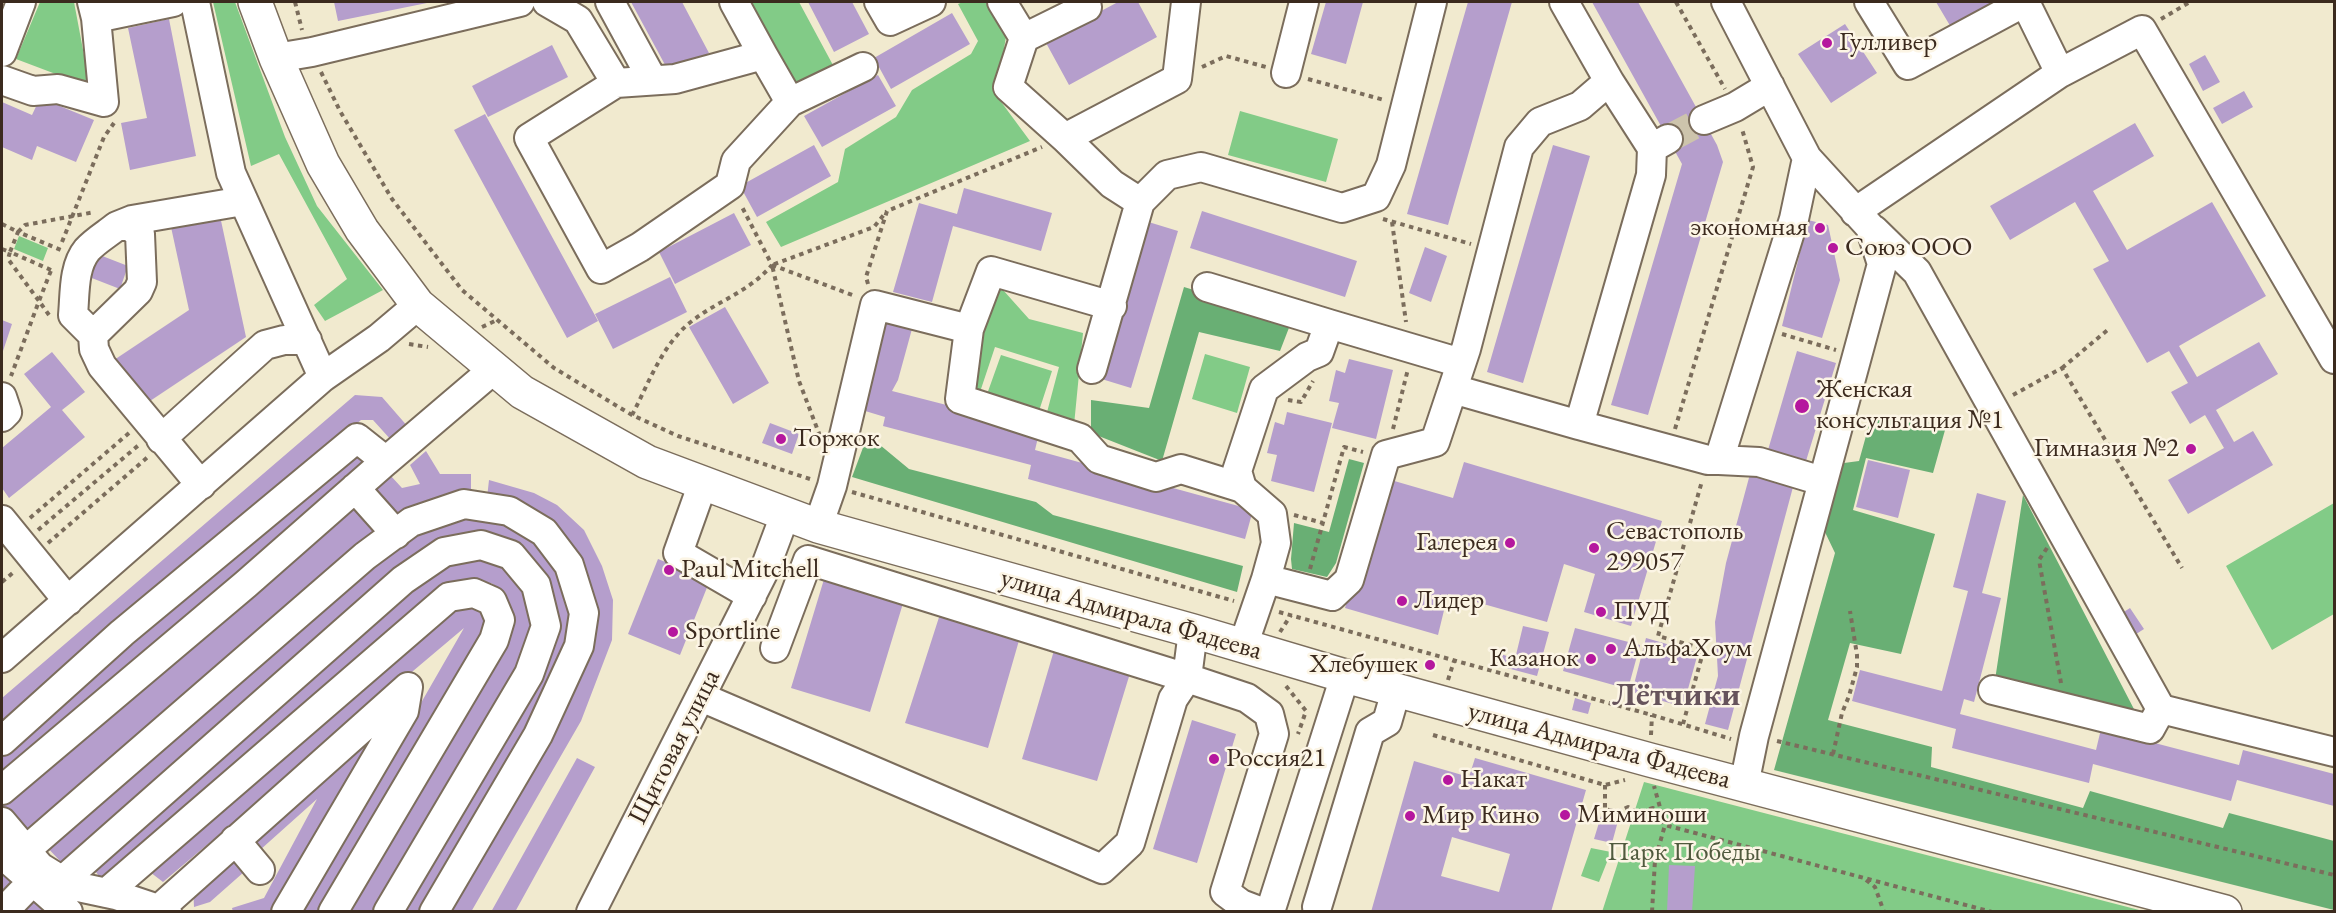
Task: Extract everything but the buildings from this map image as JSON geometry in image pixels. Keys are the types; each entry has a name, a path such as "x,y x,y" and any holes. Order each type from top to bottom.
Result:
{"main road":[{"name":"улица Адмирала Фадеева","path":"255,2 276,58 323,164 362,230 418,305 522,392 647,462 818,526 1193,631 1396,691 2225,912"}],"street":[{"path":"2,52 21,2"},
{"path":"2,80 33,91 58,89 104,102 94,10 173,2"},
{"path":"195,2 231,174 323,377"},
{"path":"276,58 312,52 520,2"},
{"path":"547,2 578,20 616,83"},
{"path":"610,2 652,79"},
{"path":"734,2 790,102"},
{"path":"879,2 890,21 931,2"},
{"path":"1002,2 1024,38"},
{"path":"1084,2 1086,7 1024,38 1008,87 1112,184 1140,202"},
{"path":"1065,138 1177,78 1186,2"},
{"path":"1286,73 1304,2"},
{"path":"1092,369 1112,306 1140,202 1167,175 1201,167 1342,208 1377,197 1391,165 1432,2"},
{"path":"1564,2 1609,81 1660,143 1578,425"},
{"path":"1726,2 1807,158 1862,220 1917,272 2162,709 2334,752"},
{"path":"1869,2 1908,65 2025,2 2060,73"},
{"path":"1862,220 2060,73 2142,30 2334,359"},
{"path":"763,55 675,79 616,83 529,138 601,269 640,247 730,185 736,161 790,102 863,67"},
{"path":"1266,579 1332,596 1349,580 1386,455 1436,442 1457,376 1519,147 1540,122 1580,106 1609,81"},
{"path":"1704,120 1735,107 1770,86"},
{"path":"1714,460 1760,328 1794,219 1807,158"},
{"path":"93,334 81,326 73,315 79,267 88,250 117,226 132,220 243,201"},
{"path":"1744,785 1754,736 1882,264 1862,220"},
{"path":"93,334 138,291 142,282 140,234 130,226 117,226"},
{"path":"1112,306 991,271 969,328 960,399 1080,438 1099,459 1156,477 1181,469 1242,488 1272,514 1276,543 1243,646"},
{"path":"1207,287 1412,349 1457,376 1578,425 1714,460 1759,462 1822,481"},
{"path":"265,297 279,319 303,333"},
{"path":"2,658 323,377 379,338 418,305"},
{"path":"818,526 833,480 875,305 969,328"},
{"path":"1242,488 1237,471 1264,389 1307,357 1319,352 1329,324"},
{"path":"152,441 265,345 303,333"},
{"path":"93,334 94,349 102,366 152,441 201,485"},
{"path":"2,790 246,584 494,369"},
{"path":"2,417 7,412 9,391"},
{"path":"2,741 122,633 357,438 386,461"},
{"path":"703,483 678,553 752,596"},
{"path":"355,488 396,534"},
{"path":"14,852 356,564 411,522 464,504 509,511 544,531 570,565 584,613 579,646 538,735 434,912"},
{"name":"Щитовая улица","path":"591,912 596,898 752,596 785,515"},
{"path":"12,522 68,601"},
{"path":"63,903 403,580 444,552 481,545 511,555 536,585 546,626 529,674 388,912"},
{"path":"775,648 808,560 1247,698 1269,714 1274,734 1225,892 1241,904 1269,906 1326,909 1370,732 1387,722 1396,691"},
{"path":"106,893 449,597 474,593 492,601 501,621 494,640 333,912"},
{"path":"701,698 1102,869 1130,843 1173,699 1187,678 1193,631"},
{"path":"1269,906 1345,676"},
{"path":"63,903 69,885 163,910 236,840 408,687 404,711 286,912"},
{"path":"1993,690 2150,729 2162,709"},
{"path":"2,822 14,852 33,881 63,903"},
{"path":"236,840 260,870"},
{"path":"14,852 40,867 63,903"},
{"path":"3,912 33,881"}],"path":[{"path":"295,2 303,34 340,111 392,199 462,290 554,368 632,415 678,436 1256,607 1652,715 1732,740 1754,736 2334,875"},
{"path":"1669,450 1753,167 1735,107 1676,2"},
{"path":"2142,30 2190,2"},
{"path":"1177,78 1226,56 1407,106"},
{"path":"632,415 670,342 691,322 759,280 771,265 874,227 887,211 1065,138"},
{"path":"730,185 771,265 799,381 833,480"},
{"path":"875,305 866,277 887,211"},
{"path":"1382,219 1492,250"},
{"path":"1391,438 1412,349 1405,318 1392,222"},
{"path":"9,391 11,376 39,301 8,259 10,252 18,232 60,249"},
{"path":"2,249 51,270"},
{"path":"771,265 838,288 875,305"},
{"path":"1760,328 1837,350"},
{"path":"2012,396 2062,368 2110,328"},
{"path":"2062,368 2182,568"},
{"path":"1280,399 1301,402 1315,377"},
{"path":"12,522 133,429"},
{"path":"43,547 151,454 152,441"},
{"path":"1309,572 1344,447 1365,453"},
{"path":"1683,724 1704,650 1658,636 1714,460"},
{"path":"1287,513 1323,523"},
{"path":"2060,528 2039,560 2065,708"},
{"path":"1331,626 1332,596"},
{"path":"1833,754 1842,713 1857,667 1850,612"},
{"path":"1276,642 1291,615"},
{"path":"1446,688 1454,661"},
{"path":"1651,743 1652,715"},
{"path":"1433,735 1605,785 1634,778"},
{"path":"1652,779 1665,825 1656,860 1652,912"},
{"path":"1605,785 1605,808 1618,812 1628,807 1638,813 1653,808 1665,825 1992,912"},
{"path":"1863,878 1875,887 1884,912"},
{"path":"1967,905 1973,912"}],"green space":[{"path":"40,2 74,2 90,87 16,59"},
{"path":"213,2 235,2 285,137 317,206 383,290 325,321 314,305 347,279 279,154 251,166"},
{"path":"745,2 799,2 834,67 793,85"},
{"path":"989,2 1006,37 996,95 1030,141 781,247 766,222 838,182 845,149 896,117 912,90 971,54 978,41 958,4"},
{"path":"1240,111 1338,139 1326,182 1228,155"},
{"path":"19,236 48,248 43,261 14,249"},
{"path":"995,281 1029,319 1083,333 1074,425 1046,416 1059,367 995,347 979,395 968,389"},
{"path":"1184,287 1292,320 1280,351 1199,332 1162,461 1091,433 1091,400 1149,408"},
{"path":"1205,354 1250,367 1237,413 1192,399"},
{"path":"1001,355 1052,371 1038,414 986,397"},
{"path":"1871,418 1947,423 1933,473 1866,458 1853,510 1935,534 1901,654 1850,643 1828,720 1932,747 1931,767 2083,808 2090,791 2223,828 2229,813 2334,841 2334,910 1774,770 1835,553 1823,528 1844,463 1859,461"},
{"path":"874,440 909,469 1036,502 1053,515 1243,566 1237,592 852,477 864,445"},
{"path":"1349,459 1364,463 1336,563 1327,577 1292,569 1294,523 1329,532"},
{"path":"2023,495 2136,713 1995,680"},
{"path":"2334,503 2334,614 2272,650 2226,566"},
{"name":"Парк Победы","path":"1644,782 2143,911 1602,912"},
{"path":"1591,848 1611,852 1599,882 1581,876"}],"tunnel":[{"path":"1668,139 1704,120"}],"place":[{"name":"Гулливер","path":"1827,43"},
{"name":"экономная","path":"1820,228"},
{"name":"Союз ООО","path":"1833,248"},
{"name":"Женская консультация №1","path":"1802,406"},
{"name":"Торжок","path":"781,439"},
{"name":"Гимназия №2","path":"2191,449"},
{"name":"Галерея","path":"1510,543"},
{"name":"Севастополь 299057","path":"1594,548"},
{"name":"Paul Mitchell","path":"669,570"},
{"name":"Лидер","path":"1402,601"},
{"name":"ПУД","path":"1601,612"},
{"name":"Sportline","path":"673,632"},
{"name":"АльфаХоум","path":"1611,649"},
{"name":"Казанок","path":"1591,659"},
{"name":"Хлебушек","path":"1430,665"},
{"name":"Россия21","path":"1214,759"},
{"name":"Накат","path":"1448,780"},
{"name":"Миминоши","path":"1565,815"},
{"name":"Мир Кино","path":"1410,816"}],"district":[{"name":"Лётчики","path":"1676,696"}]}
